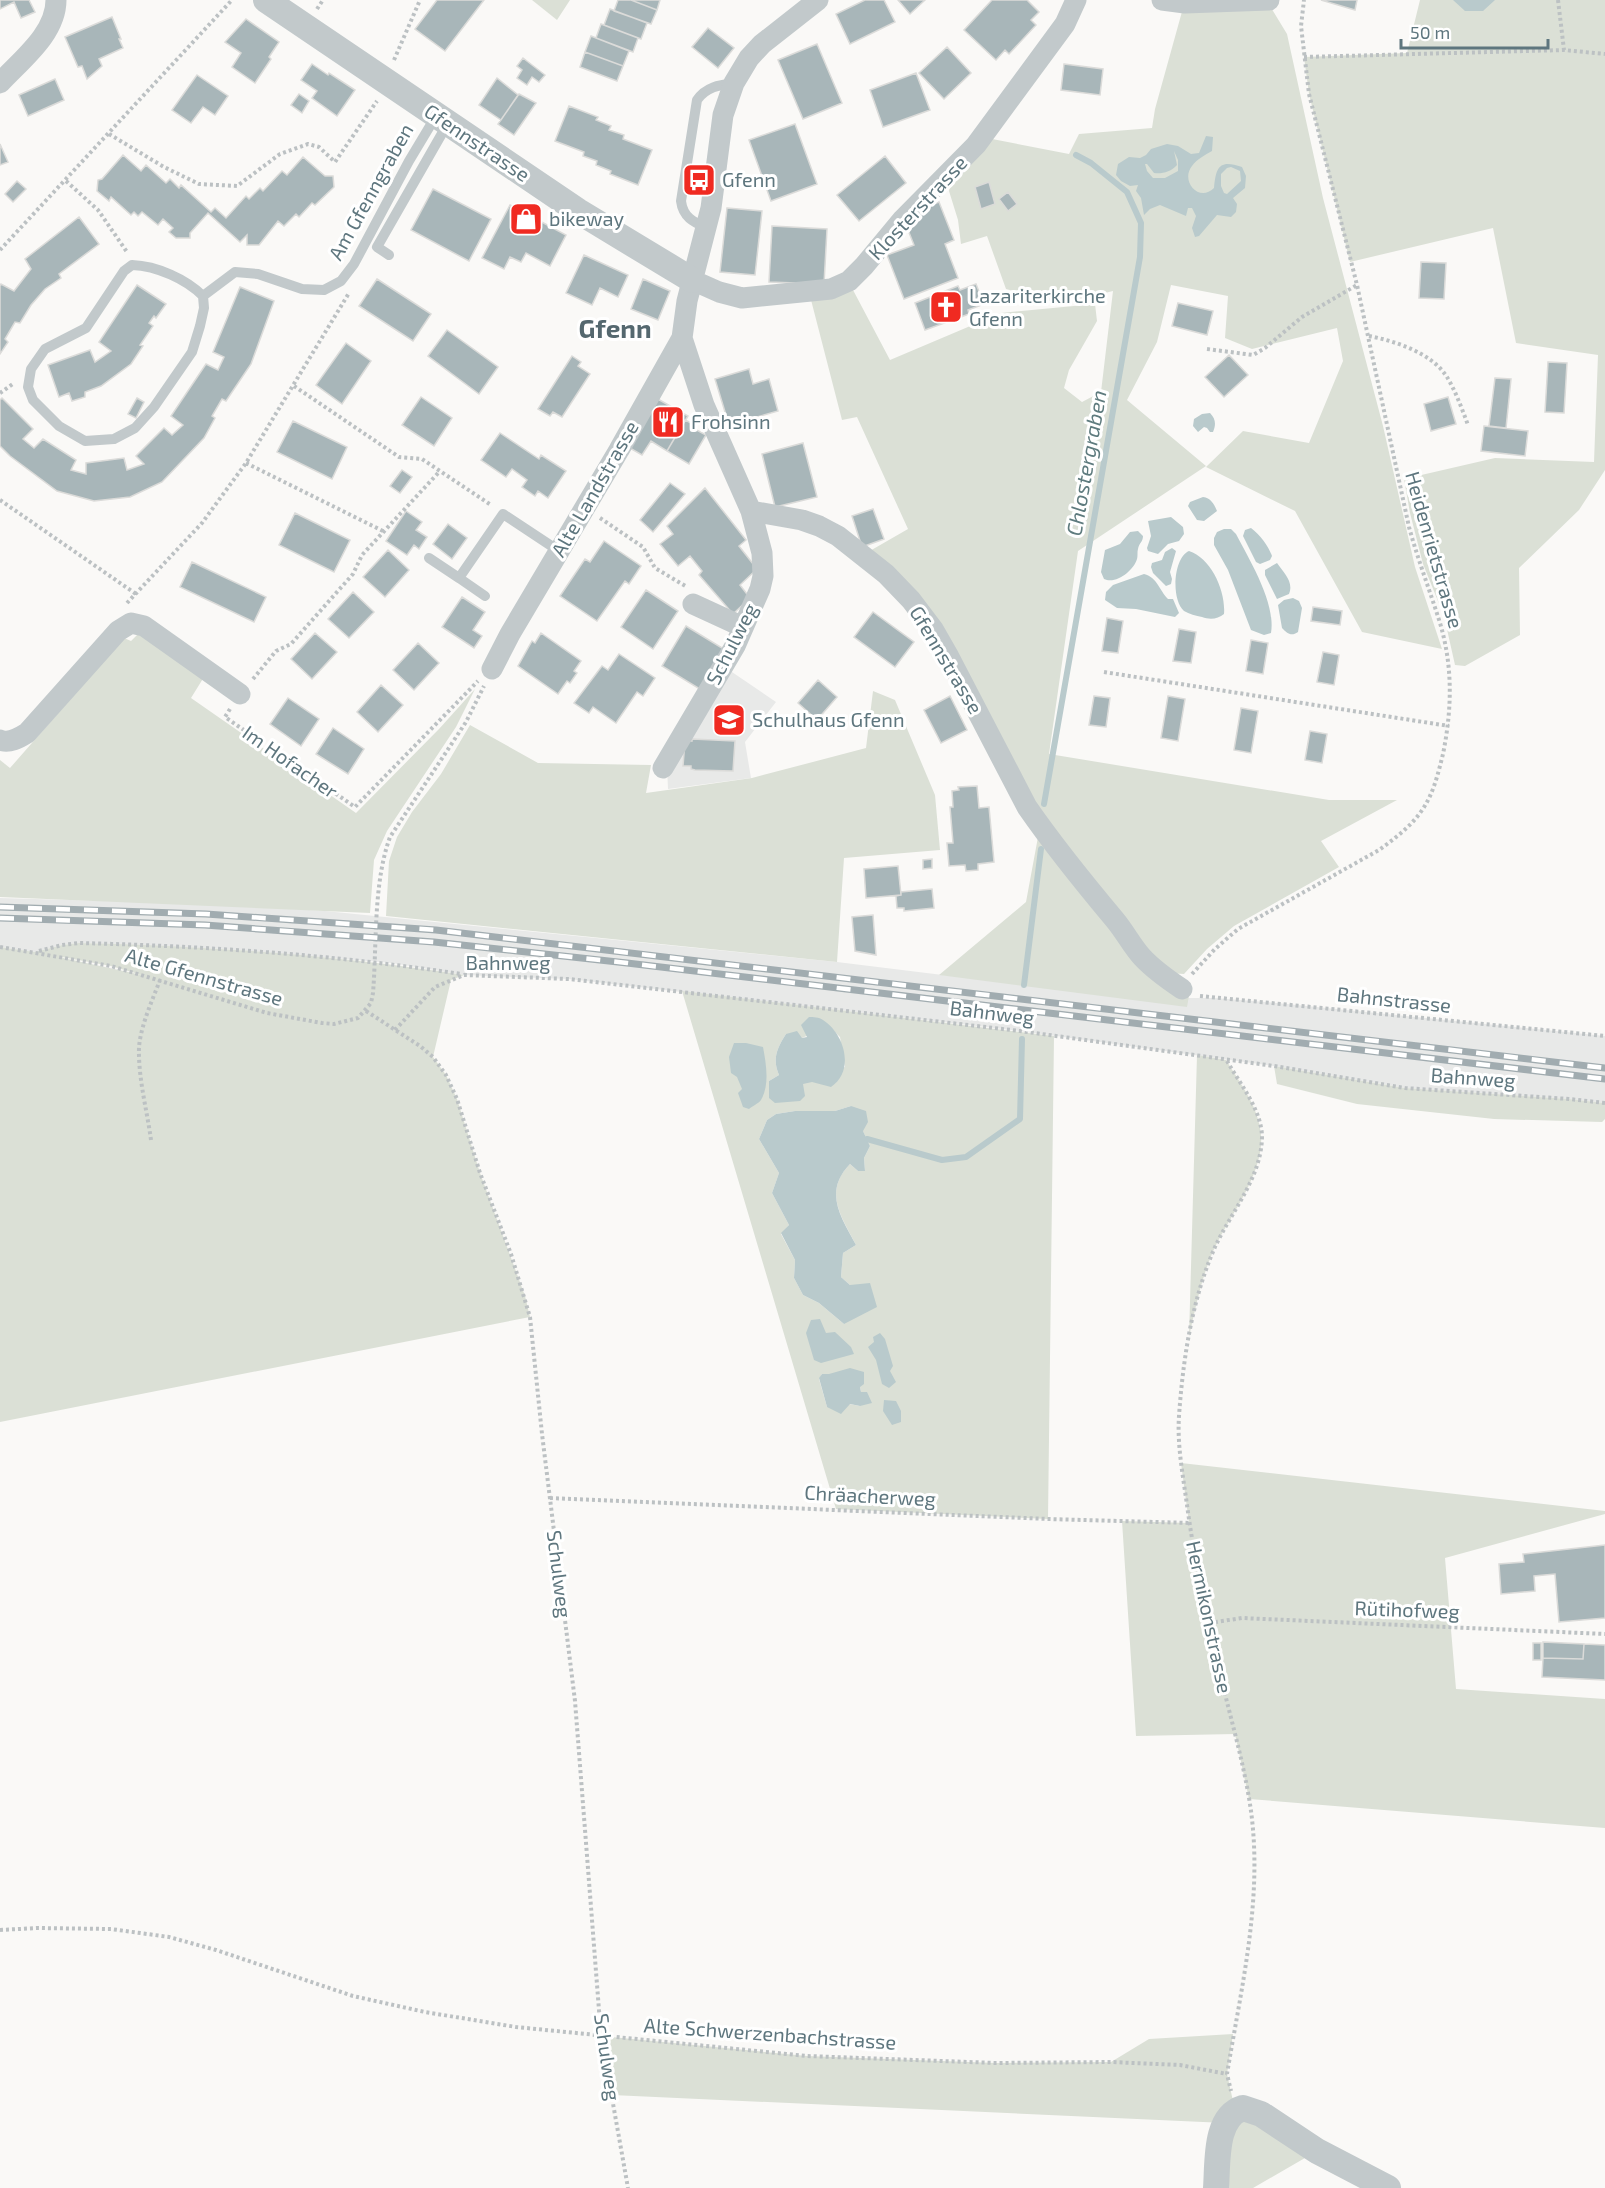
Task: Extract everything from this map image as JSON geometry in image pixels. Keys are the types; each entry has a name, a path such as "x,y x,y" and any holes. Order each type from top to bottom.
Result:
{"street":[{"path":"0,83 45,34 54,15 56,0"},
{"name":"Gfennstrasse","path":"266,0 587,217 692,280"},
{"name":"Alte Landstrasse","path":"492,669 510,634 682,338 692,280 707,228 723,115 734,83 749,58 762,44 818,0"},
{"name":"Klosterstrasse","path":"692,280 719,292 742,298 831,289 849,281 903,219 976,145 1065,24 1076,0"},
{"path":"1162,0 1185,3 1269,0"},
{"path":"682,338 704,405 751,511"},
{"name":"Gfennstrasse","path":"751,511 802,520 838,536 886,574 911,600 933,629 949,657 1027,807 1040,826 1141,956 1163,977 1182,989"},
{"name":"Schulweg","path":"663,768 735,646 760,589 764,576 762,553 751,511"},
{"path":"693,604 743,627"},
{"name":"Im Hofacher","path":"0,740 4,742 20,738 27,733 118,631 131,623 144,626 240,694"},
{"path":"1216,2188 1221,2138 1225,2123 1235,2110 1243,2108 1261,2114 1317,2151 1388,2188"}],"lane":[{"path":"707,228 688,218 681,201 697,100 701,94 716,86 734,83"},
{"path":"389,255 377,247 442,119"},
{"name":"Am Gfenngraben","path":"203,296 234,272 258,274 302,289 324,290 341,281 354,264 408,161 442,119"},
{"path":"132,265 145,265 190,284 203,296 204,308 200,326 192,352 154,407 135,428 114,439 85,441 59,426 33,400 28,387 31,369 45,349 86,328 124,271 132,265"},
{"path":"459,578 503,514 559,551"},
{"path":"429,558 485,596"}],"path":[{"path":"0,250 232,0"},
{"path":"109,134 164,168 199,184 237,186 280,154 308,144 319,147 335,162 388,81 420,0"},
{"name":"Heidenrietstrasse","path":"1182,989 1192,973 1238,929 1379,850 1412,822 1421,812 1438,776 1449,726 1451,686 1445,645 1440,623 1419,566 1409,527 1369,336 1309,94 1301,26 1304,0"},
{"path":"1558,0 1564,50"},
{"path":"1304,57 1564,50 1605,54"},
{"path":"66,181 98,210 130,255 132,265"},
{"path":"1207,349 1253,355 1265,348 1302,317 1357,285"},
{"path":"0,500 136,594 202,523 246,463 350,291"},
{"path":"1369,336 1393,341 1421,353 1446,374 1468,425"},
{"path":"294,386 399,457 422,459 503,514"},
{"path":"246,463 385,532"},
{"path":"240,694 276,651 291,644 353,574 362,555 440,471"},
{"path":"585,507 643,547 655,568 699,594 693,604"},
{"path":"366,1011 371,1003 374,981 382,857 390,837 466,722 492,669"},
{"name":"Im Hofacher","path":"240,694 225,717 355,807 492,669"},
{"path":"1104,672 1449,726"},
{"path":"35,952 62,945 80,944 223,949 392,963 464,975"},
{"name":"Alte Gfennstrasse","path":"0,947 111,966 267,1013 321,1023 334,1024 348,1021 358,1018 366,1011"},
{"name":"Bahnweg","path":"395,1030 435,987 464,975 569,979 1020,1031 1274,1066 1405,1088 1605,1103"},
{"path":"151,1140 141,1077 139,1046 160,980"},
{"name":"Bahnstrasse","path":"1182,989 1214,998 1605,1036"},
{"name":"Schulweg","path":"366,1011 433,1057 446,1075 457,1099 480,1173 525,1296 530,1317 575,1701 602,2036 628,2188"},
{"name":"Hermikonstrasse","path":"1226,1060 1258,1117 1262,1137 1258,1162 1246,1192 1216,1246 1202,1282 1181,1381 1179,1425 1190,1523 1209,1623 1249,1799 1253,1840 1254,1890 1249,1945 1227,2074 1235,2110"},
{"name":"Chräacherweg","path":"550,1498 1190,1523"},
{"name":"Rütihofweg","path":"1209,1623 1242,1618 1605,1634"},
{"name":"Alte Schwerzenbachstrasse","path":"0,1930 111,1929 169,1937 216,1950 306,1982 363,1999 516,2027 807,2056 996,2063 1111,2062 1180,2065 1227,2074"}],"shaded area":[{"path":"532,0 570,0 557,20"},
{"path":"1420,0 1605,0 1605,470 1579,510 1519,568 1520,635 1465,666 1455,665 1444,616 1423,564 1404,479 1495,458 1594,462 1598,355 1516,343 1493,228 1350,262 1309,94 1304,57 1407,53"},
{"path":"1453,0 1495,0 1483,11 1465,11"},
{"path":"1270,6 1287,34 1323,198 1383,426 1415,567 1442,649 1362,632 1295,511 1206,467 1243,431 1309,443 1343,361 1337,328 1252,349 1225,338 1228,296 1171,285 1157,342 1127,400 1206,466 1078,551 1049,754 1329,800 1397,800 1321,841 1339,867 1234,926 1207,949 1184,974 1168,973 1147,951 1034,806 953,648 868,552 908,529 857,417 842,420 810,296 853,290 890,360 1001,313 1095,304 1097,321 1069,370 1064,388 1082,402 1101,392 1113,291 1060,304 1006,289 987,236 961,244 958,220 949,191 950,185 987,138 1069,154 1079,134 1152,128 1155,109 1183,8"},
{"path":"1206,136 1213,137 1212,151 1196,161 1189,172 1190,184 1197,192 1208,192 1214,188 1218,170 1224,165 1242,167 1246,176 1245,188 1233,198 1237,204 1236,212 1231,217 1217,215 1199,236 1195,237 1192,228 1196,216 1192,208 1188,208 1186,216 1160,205 1150,209 1144,215 1141,198 1136,191 1138,185 1130,186 1116,175 1118,164 1129,157 1140,158 1151,149 1167,144 1178,146 1191,154 1199,153","holes":["1174,151 1178,160 1178,171 1165,178 1153,178 1145,164 1154,173 1169,171 1177,165","1231,167 1240,171 1241,181 1227,194 1221,186 1221,174"]},
{"path":"1210,413 1215,422 1213,432 1204,427 1198,432 1193,426 1194,419 1202,414"},
{"path":"1203,497 1210,500 1217,511 1204,521 1197,520 1188,506 1190,502"},
{"path":"1171,517 1183,527 1184,534 1179,541 1168,544 1158,554 1148,551 1151,536 1148,521"},
{"path":"1251,528 1268,548 1272,556 1270,560 1260,564 1256,562 1243,536 1245,530"},
{"path":"1231,529 1236,534 1261,582 1270,609 1271,633 1264,635 1251,630 1228,570 1214,545 1217,532"},
{"path":"1138,531 1143,538 1132,568 1114,580 1104,579 1101,572 1105,550 1120,544 1130,532"},
{"path":"1172,548 1176,551 1170,572 1172,579 1171,584 1166,586 1153,573 1151,567 1152,563 1162,560 1165,552"},
{"path":"1189,551 1204,561 1216,576 1224,605 1224,614 1219,617 1211,619 1195,615 1184,611 1180,606 1176,589 1177,570 1184,555"},
{"path":"1277,563 1288,578 1290,590 1289,594 1277,599 1265,575 1265,570"},
{"path":"1144,574 1155,581 1168,599 1173,599 1179,613 1175,617 1136,609 1117,608 1105,600 1106,592 1113,585"},
{"path":"1293,598 1299,601 1302,608 1298,632 1291,634 1282,628 1278,605 1284,600"},
{"path":"140,632 204,677 191,698 356,813 475,689 456,727 387,831 374,860 370,913 0,897 0,760 10,768 124,638 131,641"},
{"name":"Schulhaus Gfenn","path":"729,670 776,702 745,742 751,778 668,789 667,767"},
{"path":"873,691 895,700 935,795 940,850 844,858 837,962 386,916 389,861 397,837 412,812 441,774 470,725 538,763 651,765 646,793 752,778 866,748"},
{"path":"1038,837 1189,996 1187,1007 939,975 1026,902"},
{"path":"0,898 208,904 325,911 837,962 1024,985 1168,998 1214,998 1277,1003 1605,1036 1605,1103 1405,1088 1274,1066 1020,1031 569,979 464,975 392,963 223,949 79,943 35,952 0,947"},
{"path":"127,944 224,949 368,962 464,975 451,980 433,1057 446,1075 457,1099 480,1173 525,1296 530,1317 0,1422 0,947 35,952 62,945","holes":["62,957 111,966 142,975"]},
{"path":"682,991 1054,1036 1048,1519 836,1509","holes":["829,1026 840,1037 845,1067 812,1082 769,1081 779,1075 776,1064 777,1054 786,1034 802,1038","851,1106 870,1146 864,1158 865,1171 858,1171 850,1164 837,1184 836,1194 840,1214 856,1245 843,1253 841,1277 850,1285 844,1324 819,1303 803,1295 794,1278 795,1260 781,1234 789,1225 772,1193 779,1173 759,1139 767,1120 776,1114 795,1111 835,1111","822,1374 829,1374 860,1387 860,1406 849,1404 827,1407 819,1379"]},
{"path":"809,1017 821,1019 837,1034 844,1053 843,1072 831,1087 812,1082 803,1084 805,1096 800,1101 775,1103 769,1098 769,1081 779,1075 776,1064 778,1049 786,1034 797,1031 802,1038 807,1037 801,1025"},
{"path":"734,1043 763,1047 767,1074 766,1088 761,1100 749,1109 743,1107 738,1093 742,1089 737,1077 731,1073 729,1057"},
{"path":"1197,1055 1226,1060 1243,1086 1257,1115 1261,1149 1246,1192 1216,1245 1207,1267 1189,1337"},
{"path":"1274,1066 1405,1088 1605,1103 1605,1119 1602,1122 1494,1119 1357,1104 1277,1084"},
{"path":"851,1106 866,1111 868,1122 863,1131 870,1146 864,1158 865,1171 858,1171 850,1164 837,1185 836,1195 840,1214 856,1245 843,1253 841,1277 850,1285 870,1283 877,1307 844,1324 819,1303 803,1295 794,1278 795,1260 781,1233 789,1225 772,1193 779,1173 759,1139 767,1120 776,1114 795,1111 835,1111"},
{"path":"820,1319 826,1333 835,1332 851,1347 854,1354 821,1363 814,1360 806,1333 811,1320"},
{"path":"880,1333 885,1339 893,1366 890,1371 896,1382 889,1388 882,1384 876,1360 868,1347 874,1342 873,1337"},
{"path":"850,1368 864,1372 861,1392 867,1392 872,1403 860,1406 850,1404 841,1414 827,1407 819,1378 822,1374"},
{"path":"884,1400 896,1401 901,1411 901,1422 892,1425 883,1411"},
{"path":"1181,1463 1605,1511 1605,1514 1445,1558 1456,1689 1605,1699 1605,1828 1249,1799 1235,1734 1136,1736 1122,1521 1189,1523"},
{"path":"1233,2034 1227,2074 1235,2110 1317,2151 1253,2188 1216,2188 1225,2123 612,2095 601,2036 807,2056 996,2063 1111,2062 1149,2039"}],"building":[{"path":"0,0 29,0 35,12 21,18 14,2 0,9"},
{"path":"437,0 484,0 445,51 415,29"},
{"path":"618,0 631,0 657,10 651,24 614,11"},
{"path":"631,0 660,0 657,10"},
{"path":"865,0 884,0 895,22 850,44 836,14"},
{"path":"898,0 925,0 910,14"},
{"path":"992,0 1027,0 1039,12 1031,20 1036,25 1009,54 1005,50 996,60 964,30"},
{"path":"1321,0 1357,0 1355,10"},
{"path":"610,9 647,23 641,39 604,25"},
{"path":"112,17 123,48 99,59 102,66 87,79 82,66 78,67 65,37"},
{"path":"246,19 279,42 255,83 232,67 241,53 225,42"},
{"path":"601,24 638,38 633,52 596,38"},
{"path":"708,28 734,48 718,68 692,47"},
{"path":"591,36 629,51 623,66 585,52"},
{"path":"817,44 842,103 803,119 778,60"},
{"path":"947,47 971,73 944,99 919,73"},
{"path":"585,52 623,66 617,81 580,67"},
{"path":"523,58 545,75 539,82 532,77 527,85 517,78 522,70 517,66"},
{"path":"312,64 355,90 337,116 312,98 317,91 301,80"},
{"path":"1064,64 1103,69 1100,95 1061,90"},
{"path":"916,73 930,110 883,127 870,90"},
{"path":"197,75 228,96 215,115 203,107 191,123 172,110"},
{"path":"497,78 518,95 501,120 479,105"},
{"path":"55,79 64,100 28,116 19,95"},
{"path":"299,94 309,101 302,113 291,105"},
{"path":"519,94 536,103 514,135 498,124"},
{"path":"569,106 598,117 596,120 611,126 609,130 624,135 623,139 652,150 638,185 610,174 611,171 596,165 597,161 583,156 584,152 555,141"},
{"path":"795,124 817,184 771,201 749,140"},
{"path":"0,144 8,162 0,165"},
{"path":"123,155 141,171 146,165 166,183 170,179 179,188 181,185 211,212 215,208 226,218 246,196 249,199 260,188 263,191 282,171 287,175 303,157 325,176 333,176 334,187 315,205 312,203 299,217 296,214 284,226 278,221 259,245 247,245 247,235 240,242 208,213 190,233 190,238 176,238 169,232 173,228 163,219 158,225 142,212 138,216 134,212 131,215 111,197 109,201 97,191 98,180 102,179"},
{"path":"885,156 906,183 859,221 837,195"},
{"path":"17,181 26,189 13,202 5,194"},
{"path":"989,182 995,204 981,209 975,187"},
{"path":"433,189 491,219 469,261 411,230"},
{"path":"1008,192 1017,204 1008,211 999,199"},
{"path":"939,202 954,240 945,244 958,278 904,299 887,255 914,245 906,225 920,219 917,210"},
{"path":"510,205 566,235 550,266 526,253 521,262 510,257 504,269 482,258"},
{"path":"727,208 762,211 755,275 720,272"},
{"path":"79,217 99,244 59,274 61,278 45,289 31,305 20,323 15,322 5,339 8,342 0,354 1,284 14,291 31,269 25,259"},
{"path":"772,226 827,229 824,284 769,282"},
{"path":"584,255 628,275 618,297 600,288 592,305 566,293"},
{"path":"1421,262 1446,263 1444,299 1419,298"},
{"path":"377,279 431,314 413,341 359,306"},
{"path":"643,279 670,291 658,320 631,309"},
{"name":"Lazariterkirche Gfenn","path":"976,284 984,304 968,310 969,314 925,330 915,303 958,286 960,290"},
{"path":"137,285 166,304 156,318 154,316 149,323 153,326 131,364 101,386 85,392 85,397 72,401 69,393 59,397 48,365 90,350 95,362 111,351 99,342"},
{"path":"240,287 274,301 251,364 226,401 222,399 212,416 215,418 204,438 162,482 130,497 94,501 57,491 0,446 0,400 2,398 33,429 23,439 34,448 43,439 76,460 71,470 86,474 86,463 124,458 127,470 144,464 136,456 164,428 172,435 183,425 171,416 206,364 218,370 224,357 213,352"},
{"path":"1178,303 1213,311 1207,335 1172,326"},
{"path":"447,330 498,367 479,394 428,356"},
{"path":"346,343 371,361 342,404 316,385"},
{"path":"1229,355 1248,375 1224,397 1205,377"},
{"path":"572,356 581,362 578,366 590,374 562,417 553,412 550,416 538,409"},
{"path":"1548,362 1567,363 1564,413 1545,412"},
{"path":"749,369 753,384 769,379 778,411 729,425 715,379"},
{"path":"1495,378 1511,379 1506,428 1489,426"},
{"path":"421,397 452,418 434,446 402,425"},
{"path":"1448,397 1456,424 1431,431 1424,404"},
{"path":"137,398 144,402 136,418 128,414"},
{"path":"656,398 688,416 667,451 651,441 642,455 628,447"},
{"path":"685,420 693,424 691,427 706,435 689,464 667,451"},
{"path":"293,421 347,447 332,479 277,452"},
{"path":"1484,426 1528,431 1525,456 1481,451"},
{"path":"500,433 539,459 541,455 566,471 548,498 538,491 535,496 522,487 527,480 512,469 506,477 481,460"},
{"path":"803,443 817,497 775,507 762,454"},
{"path":"402,470 412,477 400,493 390,486"},
{"path":"670,483 685,494 653,532 640,520"},
{"path":"705,488 746,540 739,546 757,569 740,585 750,598 733,614 699,575 702,571 690,556 678,566 660,544 673,534 667,526"},
{"path":"873,509 884,539 862,547 852,516"},
{"path":"406,511 422,522 416,530 427,537 419,549 414,545 407,555 386,541"},
{"path":"295,513 350,540 334,572 279,545"},
{"path":"448,524 467,538 452,559 433,544"},
{"path":"604,541 641,566 629,584 625,581 597,621 560,596 585,559 590,562"},
{"path":"388,550 409,570 385,597 363,577"},
{"path":"192,562 266,597 254,622 180,587"},
{"path":"646,590 678,611 653,649 621,627"},
{"path":"353,592 374,612 349,638 328,619"},
{"path":"462,597 485,612 473,630 482,636 474,648 442,627"},
{"path":"1313,607 1342,611 1340,625 1311,621"},
{"path":"873,612 914,642 895,667 854,637"},
{"path":"1107,618 1123,621 1118,653 1102,651"},
{"path":"686,626 727,651 703,691 662,666"},
{"path":"1179,629 1196,632 1191,663 1173,661"},
{"path":"315,633 337,652 312,679 291,659"},
{"path":"541,633 581,661 574,671 577,673 570,683 567,681 558,694 518,666 532,641 535,643"},
{"path":"1251,640 1268,643 1263,674 1246,671"},
{"path":"418,643 439,663 414,690 393,670"},
{"path":"1323,652 1339,655 1334,685 1317,682"},
{"path":"619,654 655,678 643,696 637,692 616,723 593,707 589,713 574,703 602,666 608,670"},
{"path":"818,680 837,697 817,720 798,703"},
{"path":"381,685 403,705 378,732 357,712"},
{"path":"950,696 967,730 941,743 924,710"},
{"path":"1094,696 1110,698 1106,727 1089,725"},
{"path":"1168,696 1185,699 1178,741 1161,738"},
{"path":"288,698 319,719 301,746 270,724"},
{"path":"1241,708 1258,711 1251,753 1234,750"},
{"path":"333,728 364,749 348,774 316,754"},
{"path":"1310,731 1327,734 1322,763 1305,760"},
{"name":"Schulhaus Gfenn","path":"692,739 735,741 733,771 695,770 691,769 691,766 683,766 685,741 692,741"},
{"path":"977,786 979,808 989,807 994,862 978,864 978,870 966,871 965,865 949,866 947,843 953,843 950,807 953,807 952,791 959,790 958,787"},
{"path":"932,859 932,868 923,869 923,860"},
{"path":"898,866 901,895 866,898 864,869"},
{"path":"932,889 934,908 904,911 904,908 897,908 896,896 901,895 901,892"},
{"path":"873,915 876,955 855,951 852,917"},
{"path":"1605,1545 1605,1618 1559,1622 1555,1574 1534,1576 1535,1591 1501,1594 1499,1564 1524,1562 1523,1554"},
{"path":"1543,1642 1584,1644 1583,1659 1543,1658"},
{"path":"1533,1643 1541,1643 1541,1660 1533,1660"},
{"path":"1584,1644 1605,1645 1605,1680 1542,1677 1543,1658 1583,1659"}],"waterway":[{"name":"Chlostergraben","path":"1044,804 1140,257 1141,223 1127,192 1091,163 1076,155"},
{"name":"Chlostergraben","path":"1024,985 1041,849"},
{"name":"Chlostergraben","path":"867,1139 942,1160 966,1157 1020,1119 1022,1039"}],"railway":[{"path":"0,907 206,914 436,930 1605,1068"},
{"path":"0,918 205,925 434,942 1605,1079"}],"place":[{"name":"Gfenn","path":"699,180"},
{"name":"bikeway","path":"526,219"},
{"name":"Lazariterkirche Gfenn","path":"946,307"},
{"name":"Frohsinn","path":"668,422"},
{"name":"Schulhaus Gfenn","path":"729,720"}],"district":[{"name":"Gfenn","path":"615,329"}]}
